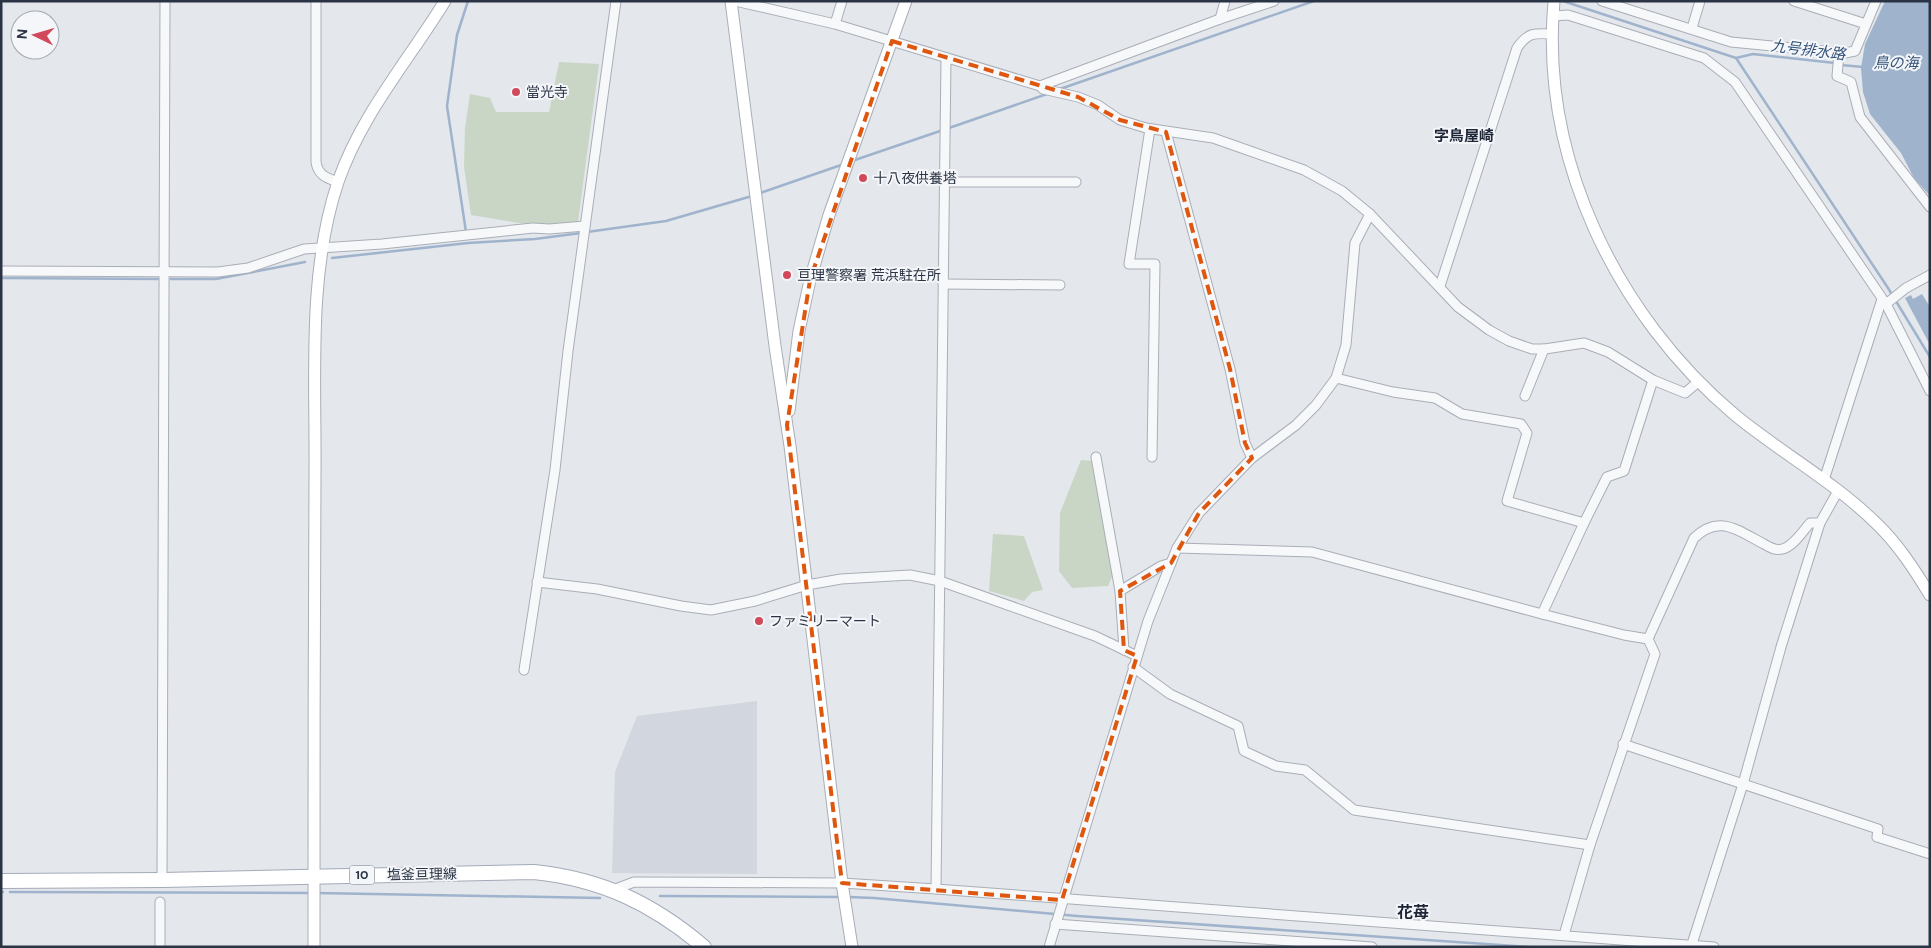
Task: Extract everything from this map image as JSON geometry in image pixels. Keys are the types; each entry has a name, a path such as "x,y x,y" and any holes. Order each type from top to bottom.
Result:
{"main road":[{"name":"塩釜亘理線","path":"1,880 314,879 534,872 558,875 613,890 653,909 704,947"}],"street":[{"path":"162,880 165,1"},
{"path":"316,1 316,162 317,170 322,175 338,182"},
{"path":"314,947 317,304 323,247 338,182 367,119 445,1"},
{"path":"524,670 555,470 568,351 616,1"},
{"path":"731,1 754,188 787,426 852,947"},
{"path":"735,1 835,24 1098,105 1120,120 1150,129 1213,138 1304,170 1342,191 1370,214 1458,307 1489,330 1520,346 1544,349 1584,343 1608,352 1653,380 1685,393 1698,382"},
{"path":"835,24 842,1"},
{"path":"787,426 799,331 810,280 844,173 906,1"},
{"path":"1220,19 1225,1"},
{"path":"1042,88 1220,19 1274,1"},
{"path":"1602,1 1692,28 1731,42 1839,55 1855,51 1876,1"},
{"path":"1692,28 1700,1"},
{"path":"1794,1 1866,24"},
{"path":"1930,391 1885,301 1735,82 1704,58 1568,15 1553,8 1553,34 1560,119 1570,167 1584,205 1612,266 1630,295 1661,338 1698,382 1736,415 1838,491 1888,535 1906,556 1930,595"},
{"path":"1440,286 1517,48 1524,37 1534,34 1553,34"},
{"path":"1839,55 1837,76 1851,82 1860,117 1930,207"},
{"path":"936,889 946,58"},
{"path":"1150,129 1129,264 1155,264 1152,457"},
{"path":"1166,132 1230,369 1245,443 1252,458"},
{"path":"945,182 1076,182"},
{"path":"1049,947 1133,667 1148,621 1177,548 1199,513 1252,458 1296,425 1316,405 1336,378 1346,345 1355,243 1370,214"},
{"path":"1,272 218,272 248,268 304,249 382,244 469,234 584,231"},
{"path":"1824,480 1885,301 1930,275"},
{"path":"943,284 1060,285"},
{"path":"1525,396 1544,349"},
{"path":"1336,378 1393,392 1435,398 1462,414 1521,424 1527,433 1507,501 1584,522"},
{"path":"1542,614 1607,477 1624,471 1653,380"},
{"path":"1096,457 1108,513 1120,591 1124,650"},
{"path":"1691,946 1743,784 1781,647 1820,523 1838,491"},
{"path":"1564,935 1590,845 1654,654 1648,639 1694,538 1704,529 1718,524 1732,528 1775,549 1783,549 1792,543 1810,523 1820,523"},
{"path":"1177,548 1312,552 1542,614 1624,635 1648,639"},
{"path":"1120,591 1161,566 1171,564"},
{"path":"537,582 597,589 681,606 711,610 755,601 806,585 857,578 910,575 940,581 1097,637 1137,656"},
{"path":"1133,667 1170,694 1238,726 1244,751 1276,766 1305,770 1354,810 1590,845"},
{"path":"1623,744 1878,829 1877,837 1930,854"},
{"path":"613,890 634,882 936,889 1062,900 1714,947"},
{"path":"160,902 160,947"},
{"path":"1056,924 1372,947"}],"highlighted area":[{"path":"892,41 1078,97 1120,120 1166,132 1230,369 1245,443 1252,458 1199,513 1171,563 1120,591 1124,650 1137,656 1062,900 842,883 787,425 810,280"}],"shaded area":[{"path":"757,701 757,874 612,873 615,772 637,716"}],"green space":[{"path":"559,62 599,64 578,222 531,225 471,215 464,167 465,128 470,94 490,98 496,112 549,112"},
{"path":"1081,460 1093,461 1114,572 1108,586 1072,588 1059,571 1060,513"},
{"path":"993,534 1024,536 1043,590 1032,592 1024,601 989,591"}],"water":[{"name":"鳥の海","path":"1885,1 1930,1 1930,196 1914,178 1901,153 1870,114 1863,92 1861,68 1865,44"},
{"path":"1922,294 1930,307 1930,345 1905,298 1911,295 1913,299"}],"waterway":[{"path":"466,232 447,106 457,35 468,1"},
{"path":"1060,89 1314,1"},
{"path":"1563,1 1736,58 1753,54 1835,63"},
{"path":"1736,58 1888,288 1930,357"},
{"name":"九号排水路","path":"1841,65 1863,67"},
{"path":"949,128 1047,94"},
{"path":"852,161 943,130"},
{"path":"760,193 844,164"},
{"path":"587,232 666,221 752,196"},
{"path":"332,258 581,233"},
{"path":"171,279 216,279 305,262"},
{"path":"1,278 159,279"},
{"path":"10,892 311,893"},
{"path":"317,893 600,898"},
{"path":"660,896 841,897"},
{"path":"849,897 1077,916 1529,947"}],"place":[{"name":"當光寺","path":"516,92"},
{"name":"十八夜供養塔","path":"863,178"},
{"name":"亘理警察署 荒浜駐在所","path":"787,275"},
{"name":"ファミリーマート","path":"759,621"}],"district":[{"name":"字鳥屋崎","path":"1464,136"},
{"name":"花苺","path":"1413,912"}]}
